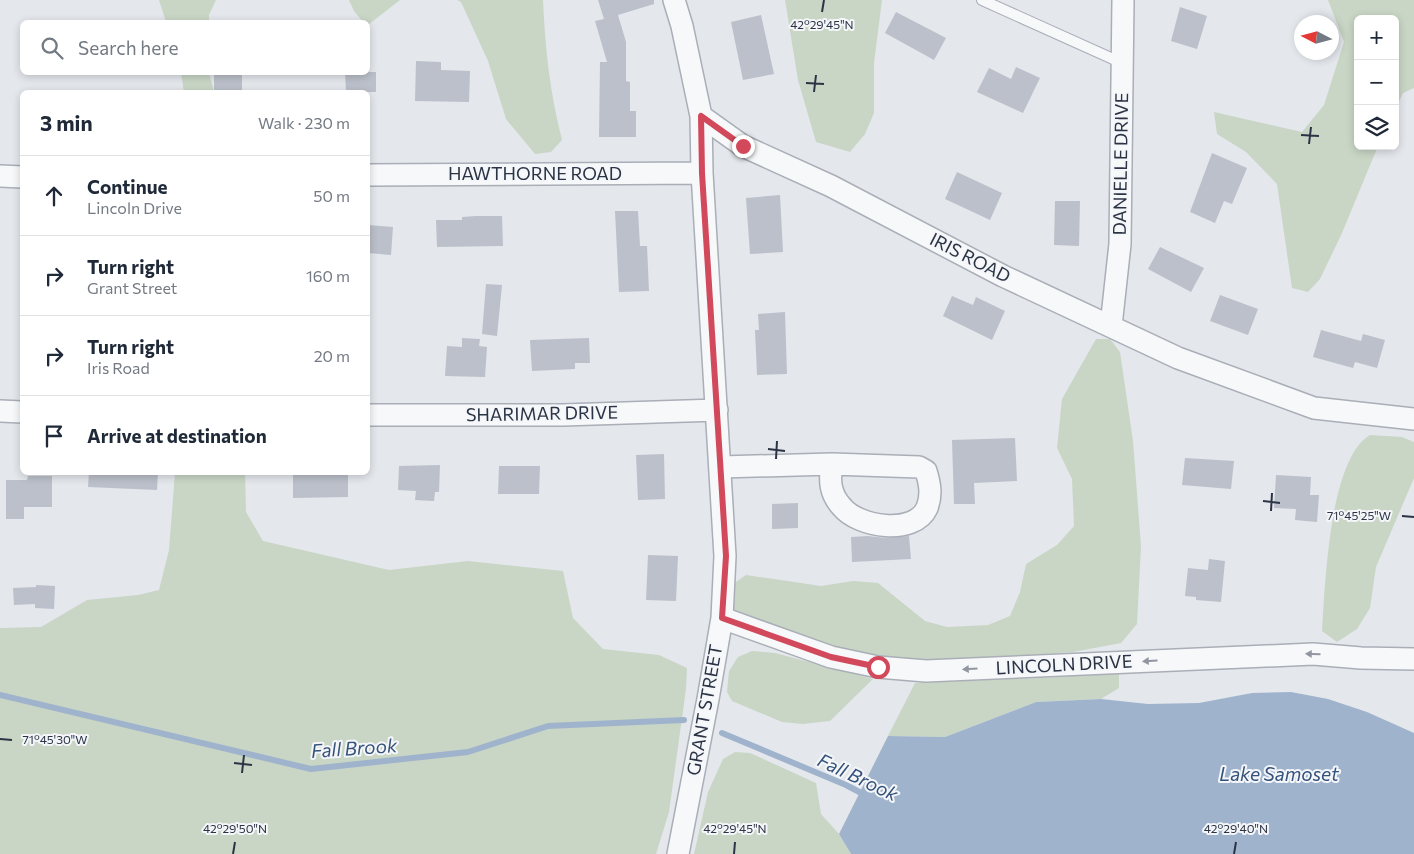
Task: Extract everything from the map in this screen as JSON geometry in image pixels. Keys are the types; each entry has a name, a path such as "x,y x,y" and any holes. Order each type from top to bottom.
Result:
{"street":[{"name":"GRANT STREET","path":"674,0 682,26 701,116 702,173 726,556 722,618 678,854"},
{"name":"DANIELLE DRIVE","path":"1111,326 1120,244 1123,0"},
{"name":"IRIS ROAD","path":"701,116 743,146 831,186 1003,276 1178,358 1314,408 1414,419"},
{"name":"HAWTHORNE ROAD","path":"370,174 702,173"},
{"path":"0,176 20,177"},
{"name":"SHARIMAR DRIVE","path":"370,414 563,415 717,410"},
{"path":"0,411 20,412"},
{"path":"721,467 832,464 919,467 926,471 930,486 930,496 926,510 904,525 888,526 851,516 842,508 834,496 830,479 832,464"},
{"name":"LINCOLN DRIVE","path":"722,618 831,657 878,667 926,671 1313,654 1361,658 1414,659"},
{"path":"1361,658 1414,672"}],"lane":[{"path":"982,0 1122,63"}],"green space":[{"path":"159,0 216,0 209,15 209,20 165,20"},
{"path":"349,0 400,0 370,23 370,20 361,20 354,11"},
{"path":"457,0 543,0 549,70 562,140 551,152 535,154 506,119 488,61 461,2"},
{"path":"785,0 882,0 874,63 874,113 865,134 850,152 816,142 798,80"},
{"path":"1328,0 1414,0 1414,88 1403,93 1399,102 1399,15 1354,15 1354,150 1376,150 1342,233 1320,279 1308,292 1292,288 1277,184 1246,152 1217,134 1214,112 1302,132 1324,105 1344,42 1339,29 1339,15 1334,15"},
{"path":"181,75 210,75 213,90 184,90"},
{"path":"1096,339 1110,339 1120,352 1133,441 1141,546 1137,624 1121,643 1073,652 930,662 875,658 826,645 732,611 733,584 746,575 821,586 853,581 878,583 925,621 947,627 988,625 1010,616 1020,592 1026,564 1057,545 1074,526 1072,479 1057,448 1062,399"},
{"path":"1370,435 1402,437 1414,442 1414,478 1376,567 1370,608 1357,629 1337,642 1322,631 1332,525 1346,469 1356,448"},
{"path":"175,475 245,475 246,512 263,541 389,570 468,561 563,571 573,618 603,649 659,655 687,668 686,689 669,812 656,854 0,854 0,628 41,627 87,600 138,595 159,590 169,550"},
{"path":"752,651 775,653 873,679 830,721 803,724 782,722 732,701 727,692 729,671 738,657"},
{"path":"1109,671 1119,674 1119,688 1101,699 1036,702 945,737 888,736 915,683 1062,677"},
{"path":"735,752 750,753 816,783 821,814 839,834 851,854 694,854 708,792 723,759"}],"water":[{"name":"Lake Samoset","path":"1291,692 1328,699 1367,712 1414,733 1414,854 851,854 839,834 888,736 945,737 1036,702 1101,699 1148,704 1199,703 1252,693"}],"building":[{"path":"598,0 654,0 654,4 618,15 626,42 626,81 630,82 630,111 636,111 636,137 599,137 600,62 607,62 595,21 604,19"},
{"path":"1180,7 1207,16 1197,49 1171,41"},
{"path":"896,12 946,38 934,60 885,33"},
{"path":"761,15 774,74 743,80 731,22"},
{"path":"416,61 441,62 441,70 470,71 469,102 415,101"},
{"path":"1016,67 1040,78 1023,113 977,92 989,68 1011,79"},
{"path":"370,72 376,72 376,92 370,92 370,90 346,90 345,75 370,75"},
{"path":"214,75 242,75 242,90 214,90"},
{"path":"1212,153 1247,168 1232,204 1224,201 1215,223 1190,212"},
{"path":"957,172 1002,193 990,220 945,199"},
{"path":"780,195 783,252 750,254 746,198"},
{"path":"1055,201 1080,201 1079,246 1054,245"},
{"path":"615,211 638,211 640,246 647,246 649,291 619,292"},
{"path":"502,216 503,246 437,247 436,220 462,220 462,217"},
{"path":"370,225 393,227 391,255 370,253"},
{"path":"1160,247 1204,268 1191,292 1148,269"},
{"path":"486,284 502,285 497,336 482,334"},
{"path":"1220,295 1258,309 1248,335 1210,321"},
{"path":"952,296 973,305 976,297 1005,311 992,340 943,316"},
{"path":"785,312 787,374 757,375 755,330 759,330 758,314"},
{"path":"1321,330 1361,341 1363,334 1385,340 1377,368 1355,362 1353,368 1313,357"},
{"path":"462,338 480,339 479,346 487,347 485,377 445,376 447,346 462,347"},
{"path":"589,338 590,363 575,363 575,369 532,371 530,340"},
{"path":"1015,438 1017,481 974,483 975,504 954,504 952,440"},
{"path":"664,454 665,499 638,500 636,455"},
{"path":"1185,458 1234,461 1231,489 1182,485"},
{"path":"440,465 439,492 435,492 434,501 415,500 416,491 398,490 399,466"},
{"path":"499,466 540,466 539,494 498,494"},
{"path":"89,475 158,475 157,490 88,487"},
{"path":"293,475 348,475 348,497 293,498"},
{"path":"1276,475 1311,477 1310,495 1319,495 1317,522 1295,520 1296,509 1274,508"},
{"path":"28,476 52,476 52,507 24,507 24,519 6,519 6,480 27,480"},
{"path":"798,503 798,528 772,529 772,504"},
{"path":"909,536 911,559 852,562 851,537 886,538"},
{"path":"648,555 678,556 676,601 646,600"},
{"path":"1209,559 1225,561 1221,602 1196,600 1196,597 1185,596 1188,568 1208,570"},
{"path":"36,585 55,586 54,609 35,608 35,604 14,605 13,588 36,587"}],"waterway":[{"name":"Fall Brook","path":"0,695 311,769 468,752 548,726 684,720"},
{"name":"Fall Brook","path":"722,733 846,785 865,795"}],"route":[{"path":"743,146 701,116 702,173 726,556 722,618 831,657 878,667"}]}
